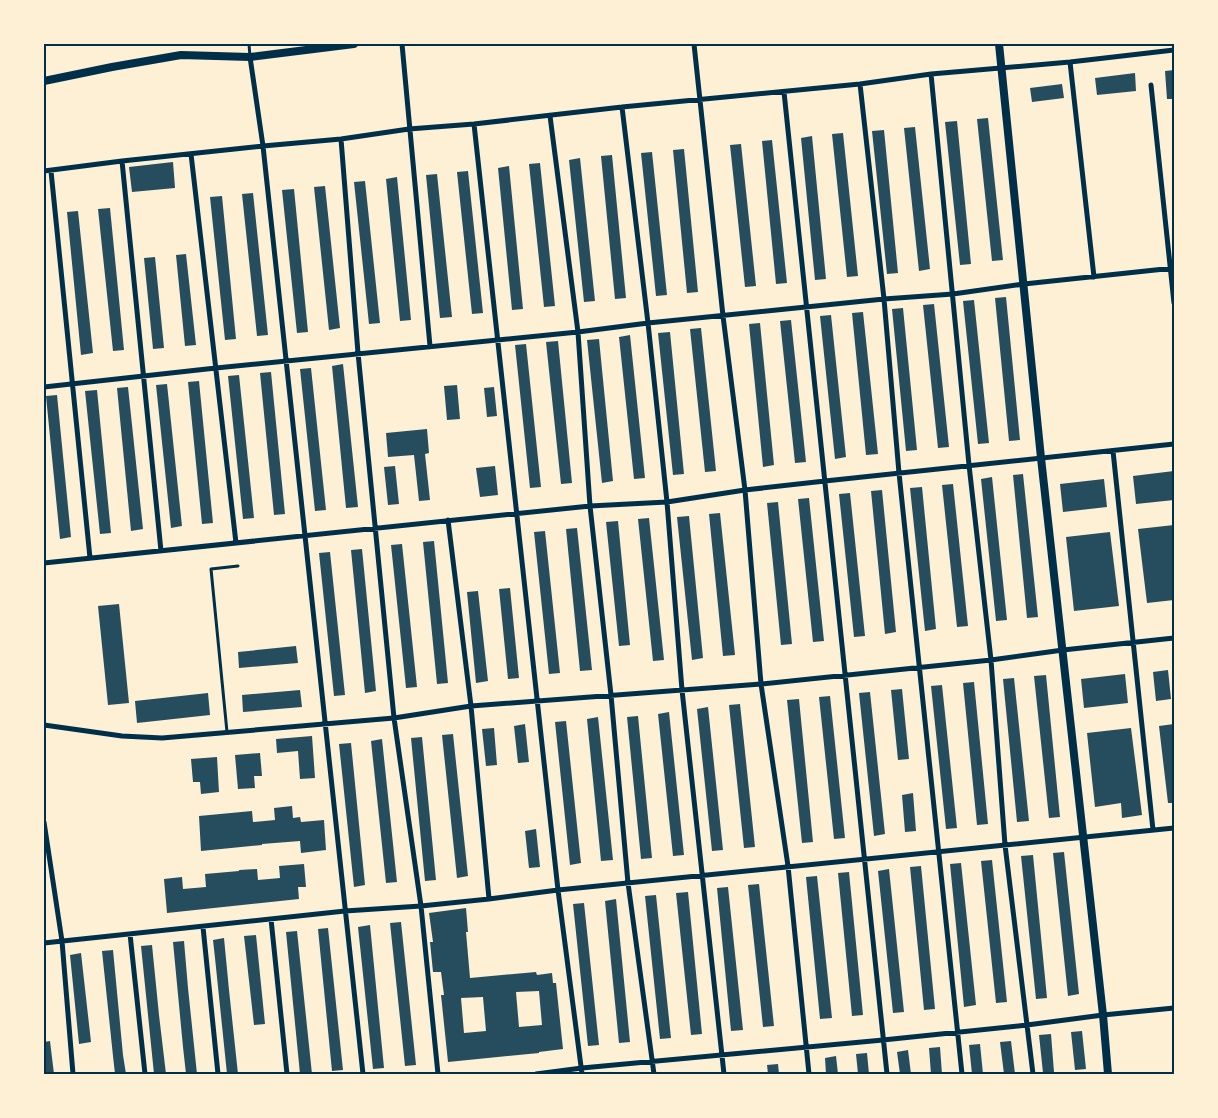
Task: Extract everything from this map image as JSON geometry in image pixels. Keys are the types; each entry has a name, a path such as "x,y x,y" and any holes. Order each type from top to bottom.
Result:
{"street":[{"path":"44,81 181,55 250,57 354,44"},
{"path":"402,44 430,346"},
{"path":"694,44 723,316 745,490 761,684 788,866 809,1074"},
{"path":"998,44 1041,458 1104,1015 1108,1074"},
{"path":"44,171 122,161 341,139 409,129 784,92 931,74 1070,62 1174,50"},
{"path":"250,57 263,146 363,1074"},
{"path":"1070,62 1094,277"},
{"path":"931,74 969,465 991,660 1005,845 1033,1074"},
{"path":"860,84 884,299 898,473 962,1074"},
{"path":"1151,85 1172,268 1174,303"},
{"path":"784,92 887,1074"},
{"path":"622,107 667,502 682,690 724,1074"},
{"path":"550,116 578,332 590,506 611,695 628,883 654,1074"},
{"path":"474,124 558,890 582,1071"},
{"path":"341,139 358,353 394,718 421,906 438,1074"},
{"path":"191,154 236,542"},
{"path":"122,161 161,551"},
{"path":"51,171 90,558"},
{"path":"44,387 358,353 578,332 648,323 952,294 1172,268"},
{"path":"44,563 517,513 590,506 667,502 745,490 1174,444"},
{"path":"1113,451 1153,830"},
{"path":"448,520 471,706 489,900"},
{"path":"44,725 122,736 162,738 394,718 471,706 761,684 991,660 1174,638"},
{"path":"44,822 62,941 73,1074"},
{"path":"44,943 345,911 489,900 558,890 1174,828"},
{"path":"271,919 287,1074"},
{"path":"204,927 218,1074"},
{"path":"130,934 145,1074"},
{"path":"536,1074 806,1048 1174,1008"}],"lane":[{"path":"249,44 250,57"},
{"path":"227,732 211,569 238,566"}],"building":[{"path":"1174,70 1174,99 1167,99 1165,71"},
{"path":"1135,73 1136,91 1097,95 1095,78"},
{"path":"1062,84 1064,98 1032,102 1030,88"},
{"path":"988,118 1003,260 992,261 977,119"},
{"path":"957,121 971,264 960,265 945,122"},
{"path":"915,127 930,269 919,271 904,128"},
{"path":"884,130 898,273 887,274 872,131"},
{"path":"843,133 858,276 847,277 832,134"},
{"path":"812,136 826,279 815,280 801,138"},
{"path":"772,140 787,283 776,284 762,141"},
{"path":"741,144 756,286 745,287 730,145"},
{"path":"684,149 698,292 687,293 673,150"},
{"path":"652,152 667,295 656,296 641,153"},
{"path":"612,155 626,298 615,299 601,156"},
{"path":"580,158 595,301 584,302 569,160"},
{"path":"173,162 175,188 132,192 129,167"},
{"path":"540,163 555,306 544,307 529,164"},
{"path":"509,166 523,309 512,310 498,168"},
{"path":"468,171 483,313 472,314 457,172"},
{"path":"437,174 452,317 440,318 426,175"},
{"path":"397,177 411,320 400,321 386,179"},
{"path":"365,181 380,323 369,324 354,182"},
{"path":"325,186 340,328 329,330 314,187"},
{"path":"294,189 308,332 297,333 282,190"},
{"path":"253,193 268,335 257,336 242,194"},
{"path":"222,196 236,339 225,340 210,197"},
{"path":"110,208 124,350 113,351 98,209"},
{"path":"78,211 93,353 81,355 67,212"},
{"path":"186,254 196,345 185,346 176,255"},
{"path":"155,257 164,348 153,349 144,258"},
{"path":"1006,297 1020,440 1009,441 995,298"},
{"path":"974,300 989,443 978,444 963,301"},
{"path":"934,304 949,447 938,448 923,305"},
{"path":"903,308 917,450 906,451 892,309"},
{"path":"863,312 878,454 866,455 852,313"},
{"path":"831,315 846,457 835,459 820,316"},
{"path":"791,320 806,462 795,463 780,321"},
{"path":"760,323 774,465 763,467 749,324"},
{"path":"701,328 716,471 705,472 690,329"},
{"path":"670,332 684,474 673,475 658,333"},
{"path":"630,335 645,478 634,479 619,337"},
{"path":"599,339 613,481 602,483 587,340"},
{"path":"558,341 572,483 561,484 546,342"},
{"path":"526,344 541,487 530,488 515,345"},
{"path":"343,364 358,507 346,508 332,366"},
{"path":"311,368 326,510 315,511 300,369"},
{"path":"271,372 285,514 274,515 260,373"},
{"path":"239,375 254,518 243,519 228,376"},
{"path":"199,381 213,523 202,524 188,382"},
{"path":"167,384 182,526 171,528 156,385"},
{"path":"457,385 460,419 447,420 444,386"},
{"path":"128,387 143,529 131,531 117,388"},
{"path":"494,387 497,416 487,417 484,388"},
{"path":"97,390 111,533 100,534 85,391"},
{"path":"57,395 71,537 60,539 46,396"},
{"path":"427,429 429,453 425,454 430,500 419,501 414,455 388,457 386,433"},
{"path":"395,466 399,504 388,505 384,467"},
{"path":"495,466 498,495 480,497 476,468"},
{"path":"1174,471 1174,500 1136,504 1133,476"},
{"path":"1023,474 1038,617 1027,618 1013,475"},
{"path":"992,477 1007,620 996,621 981,479"},
{"path":"1104,479 1107,507 1063,512 1060,484"},
{"path":"953,484 968,626 957,627 942,485"},
{"path":"922,487 936,629 925,631 910,488"},
{"path":"882,490 896,632 885,634 871,491"},
{"path":"850,493 865,636 854,637 839,494"},
{"path":"809,498 824,641 813,642 798,499"},
{"path":"778,502 792,644 781,645 767,503"},
{"path":"720,513 735,655 723,656 709,514"},
{"path":"689,516 703,658 692,660 677,517"},
{"path":"649,518 664,660 653,661 638,519"},
{"path":"618,521 630,645 619,646 606,522"},
{"path":"1174,525 1174,600 1147,603 1138,529"},
{"path":"577,528 592,670 580,671 566,529"},
{"path":"545,531 560,673 549,674 534,532"},
{"path":"1110,532 1119,606 1074,611 1066,537"},
{"path":"434,541 448,683 437,684 423,542"},
{"path":"402,544 417,687 406,688 391,545"},
{"path":"362,549 376,691 365,693 351,550"},
{"path":"330,552 345,695 334,696 319,553"},
{"path":"510,588 519,678 508,679 499,589"},
{"path":"478,591 488,681 476,683 467,592"},
{"path":"119,604 129,703 108,705 98,606"},
{"path":"296,646 298,663 239,668 238,652"},
{"path":"1168,670 1171,699 1156,701 1153,672"},
{"path":"1125,674 1128,703 1084,708 1081,679"},
{"path":"1046,675 1060,817 1049,818 1034,676"},
{"path":"1014,678 1029,821 1017,822 1003,679"},
{"path":"974,682 988,824 977,825 963,683"},
{"path":"942,685 957,828 946,829 931,686"},
{"path":"902,689 909,759 898,760 891,690"},
{"path":"300,690 302,707 243,712 242,695"},
{"path":"870,692 885,834 874,836 859,693"},
{"path":"208,693 210,715 137,723 135,701"},
{"path":"830,696 845,838 834,839 819,697"},
{"path":"799,699 813,842 802,843 787,700"},
{"path":"740,704 755,847 744,848 729,705"},
{"path":"708,707 723,850 712,851 697,709"},
{"path":"669,712 684,855 673,856 658,714"},
{"path":"638,716 652,858 641,859 627,717"},
{"path":"598,717 613,860 601,861 587,719"},
{"path":"566,721 581,863 570,865 555,722"},
{"path":"525,724 529,762 518,763 514,726"},
{"path":"1174,724 1174,803 1168,803 1159,726"},
{"path":"494,728 497,765 486,766 482,729"},
{"path":"1131,728 1142,815 1122,818 1121,803 1095,807 1087,733"},
{"path":"453,734 468,876 457,878 442,735"},
{"path":"312,736 315,778 300,779 298,751 277,753 276,739"},
{"path":"422,737 436,880 425,881 411,738"},
{"path":"382,739 397,882 386,883 371,741"},
{"path":"351,743 365,885 354,887 339,744"},
{"path":"260,753 262,776 254,776 255,788 238,789 235,755"},
{"path":"217,757 219,792 201,794 200,782 193,782 191,759"},
{"path":"913,793 916,831 905,832 902,795"},
{"path":"292,806 293,818 300,817 301,822 324,820 326,850 301,853 300,841 201,851 199,816 252,811 253,822 275,820 274,808"},
{"path":"536,829 540,867 529,868 525,831"},
{"path":"1064,852 1079,994 1068,996 1053,853"},
{"path":"1033,855 1047,998 1036,999 1021,856"},
{"path":"992,860 1007,1002 996,1003 981,861"},
{"path":"961,863 976,1005 964,1007 950,864"},
{"path":"304,864 306,887 298,887 299,899 167,913 164,879 182,877 183,889 206,887 205,874 257,869 258,880 280,878 279,866"},
{"path":"921,866 935,1009 924,1010 910,867"},
{"path":"889,869 904,1012 893,1013 878,871"},
{"path":"849,872 863,1015 852,1016 838,873"},
{"path":"817,876 832,1018 820,1019 806,877"},
{"path":"759,884 774,1026 763,1027 748,885"},
{"path":"728,887 743,1030 731,1031 717,888"},
{"path":"688,892 702,1034 691,1035 676,893"},
{"path":"656,895 671,1038 660,1039 645,896"},
{"path":"616,899 630,1042 619,1043 605,901"},
{"path":"584,903 599,1045 588,1046 573,904"},
{"path":"466,908 470,978 536,972 537,975 552,973 553,983 556,983 563,1049 448,1062 441,995 444,995 441,972 433,972 430,942 433,942 429,913","holes":["539,991 542,1025 519,1027 516,992","483,997 486,1031 464,1033 461,998"]},
{"path":"401,922 416,1065 405,1066 390,923"},
{"path":"370,925 384,1068 373,1069 358,927"},
{"path":"328,928 343,1070 332,1071 318,929"},
{"path":"297,931 312,1074 300,1074 286,932"},
{"path":"256,935 265,1024 254,1025 244,936"},
{"path":"224,938 238,1074 227,1074 213,940"},
{"path":"184,941 197,1074 186,1074 183,1047 173,942"},
{"path":"152,945 166,1074 154,1074 141,946"},
{"path":"113,950 126,1074 115,1074 113,1056 102,951"},
{"path":"81,953 91,1042 79,1044 70,955"},
{"path":"1082,1031 1086,1069 1075,1070 1071,1032"},
{"path":"1051,1034 1054,1072 1043,1073 1039,1035"},
{"path":"50,1041 54,1074 44,1074 44,1042"},
{"path":"1011,1041 1015,1074 1004,1074 1000,1042"},
{"path":"980,1044 983,1074 972,1074 969,1045"},
{"path":"940,1047 942,1074 931,1074 929,1048"},
{"path":"908,1050 911,1074 900,1074 897,1052"},
{"path":"867,1053 869,1074 858,1074 856,1054"},
{"path":"836,1056 838,1074 826,1074 825,1058"},
{"path":"778,1064 779,1074 768,1074 767,1065"}]}
